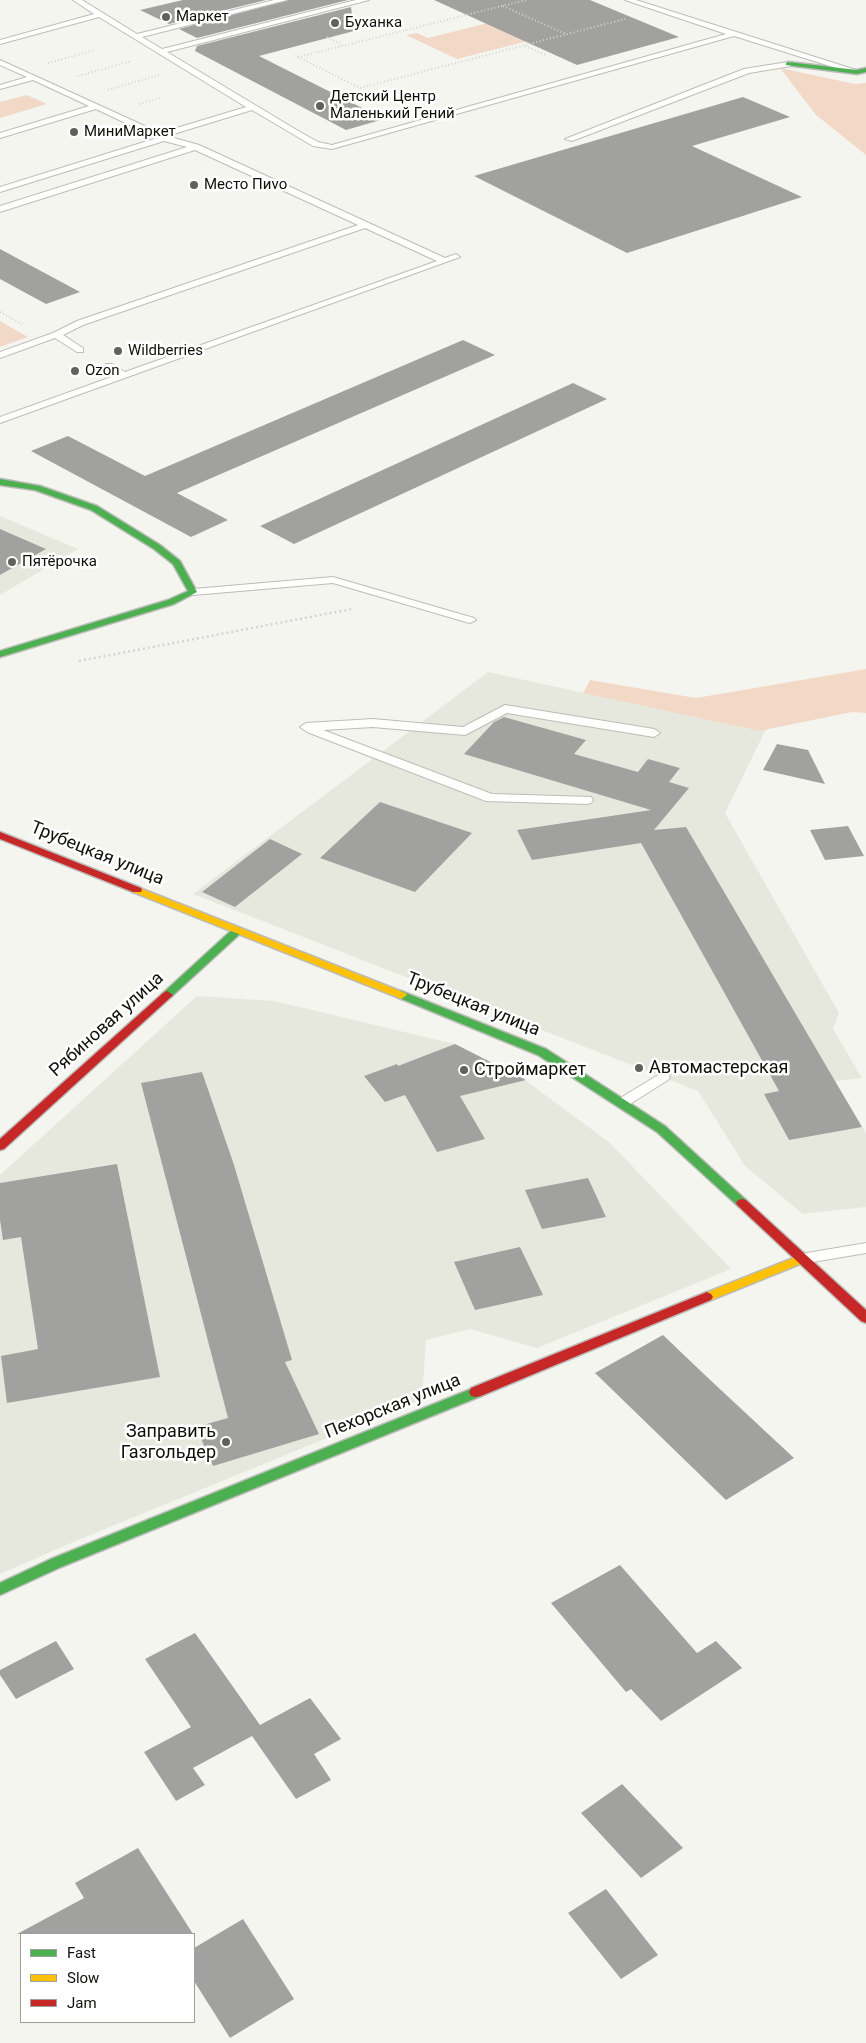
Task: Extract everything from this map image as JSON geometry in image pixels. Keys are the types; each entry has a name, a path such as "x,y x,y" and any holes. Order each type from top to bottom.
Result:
{"street":[{"path":"788,64 862,71"},
{"path":"0,482 37,488 70,498 110,517 157,547 176,563 193,592 171,602 0,654"},
{"name":"Трубецкая улица","path":"0,835 542,1052 661,1129 866,1318"},
{"name":"Рябиновая улица","path":"0,1146 238,930"},
{"name":"Пехорская улица","path":"0,1589 56,1563 801,1259"}],"lane":[{"path":"77,0 316,144 332,147 734,34"},
{"path":"136,36 283,0"},
{"path":"161,51 365,0"},
{"path":"629,0 734,34 862,71"},
{"path":"0,42 101,14"},
{"path":"0,62 162,137 196,147 444,261"},
{"path":"569,139 746,71 788,64"},
{"path":"0,87 33,78"},
{"path":"0,136 96,107"},
{"path":"0,190 253,107"},
{"path":"0,209 196,147"},
{"path":"0,354 56,335 80,323 366,225"},
{"path":"0,420 456,257"},
{"path":"56,335 80,350"},
{"path":"108,366 124,376"},
{"path":"193,592 333,580 470,620"},
{"path":"587,800 490,798 306,727 373,723 465,731 504,709 654,733"},
{"path":"622,1103 663,1077"},
{"path":"801,1259 866,1248"}],"path":[{"path":"526,0 298,57 360,88 661,10"},
{"path":"502,6 568,34"},
{"path":"327,38 344,46"},
{"path":"525,45 546,55"},
{"path":"19,71 95,50"},
{"path":"48,85 132,61"},
{"path":"78,99 159,75"},
{"path":"78,660 399,600"}],"shaded area":[{"path":"516,16 556,34 457,59 406,35 417,33 428,38"},
{"path":"780,68 855,84 866,83 866,155 816,115"},
{"path":"27,95 47,104 0,118 0,102"},
{"path":"0,321 28,337 0,347"},
{"path":"0,516 78,549 0,595"},
{"path":"866,669 866,713 852,712 759,731 583,693 590,680 696,698"},
{"path":"488,672 759,731 766,729 725,813 839,1013 833,1029 862,1078 835,1081 866,1133 866,1207 803,1214 745,1166 698,1091 193,894"},
{"path":"197,996 274,1001 455,1044 525,1080 610,1143 731,1269 537,1348 470,1329 426,1340 422,1399 0,1574 0,1175"}],"building":[{"path":"183,0 266,0 169,24 140,10"},
{"path":"289,0 348,0 197,38 179,29"},
{"path":"434,0 590,0 679,37 577,65"},
{"path":"351,7 354,31 259,56 384,119 346,130 195,51 197,46"},
{"path":"743,97 790,117 692,146 802,197 627,253 474,176"},
{"path":"0,249 80,292 46,304 0,279"},
{"path":"463,340 495,355 177,493 228,520 191,537 31,451 68,436 145,476"},
{"path":"573,383 607,399 294,544 260,526"},
{"name":"Пятёрочка","path":"0,529 46,549 0,575"},
{"path":"504,717 586,740 574,754 638,772 648,759 680,768 669,782 689,788 654,830 686,827 862,1127 789,1140 764,1094 779,1091 641,843 532,860 517,830 651,810 464,754 494,722"},
{"path":"777,744 808,750 825,784 763,770"},
{"path":"380,802 472,833 415,892 320,858"},
{"path":"848,826 864,856 825,860 810,830"},
{"path":"270,839 302,854 235,907 202,892"},
{"path":"455,1044 526,1080 460,1096 485,1139 437,1152 405,1095 385,1102 364,1076 397,1064 398,1066"},
{"path":"202,1072 234,1165 292,1360 285,1362 319,1434 213,1466 196,1427 228,1418 141,1083"},
{"path":"117,1164 160,1377 7,1403 1,1356 38,1349 21,1237 3,1240 0,1220 0,1183"},
{"path":"588,1178 606,1217 542,1229 525,1190"},
{"path":"520,1247 543,1295 475,1310 454,1262"},
{"path":"663,1335 794,1458 726,1500 595,1373"},
{"path":"620,1565 697,1653 716,1641 742,1668 661,1721 631,1689 626,1692 551,1603"},
{"path":"195,1633 260,1725 310,1698 341,1739 314,1754 331,1780 296,1799 252,1736 193,1768 205,1785 176,1801 144,1752 191,1727 145,1659"},
{"path":"56,1641 74,1669 16,1699 0,1675 0,1670"},
{"path":"622,1784 683,1848 641,1878 581,1813"},
{"path":"138,1848 192,1933 17,1934 84,1898 75,1883"},
{"path":"606,1889 658,1955 621,1979 568,1913"},
{"path":"243,1919 294,1999 230,2038 195,1983 195,1947"}],"traffic: fast":[{"path":"788,64 857,72 866,70"},
{"path":"0,482 37,488 94,508 157,547 177,563 193,592 171,602 0,654"},
{"path":"167,995 238,930"},
{"path":"401,995 542,1052 661,1129 742,1203"},
{"path":"0,1589 56,1563 476,1392"}],"traffic: slow":[{"path":"137,890 401,995"},
{"path":"707,1297 801,1259"}],"traffic: jam":[{"path":"0,835 137,890"},
{"path":"0,1146 167,995"},
{"path":"742,1203 866,1318"},
{"path":"476,1392 707,1297"}],"place":[{"name":"Маркет","path":"166,17"},
{"name":"Буханка","path":"335,23"},
{"name":"Детский Центр Маленький Гений","path":"320,106"},
{"name":"МиниМаркет","path":"74,132"},
{"name":"Место Пиvо","path":"194,185"},
{"name":"Wildberries","path":"118,351"},
{"name":"Ozon","path":"75,371"},
{"name":"Пятёрочка","path":"12,562"},
{"name":"Автомастерская","path":"639,1068"},
{"name":"Строймаркет","path":"464,1070"},
{"name":"Заправить Газгольдер","path":"226,1442"}]}
